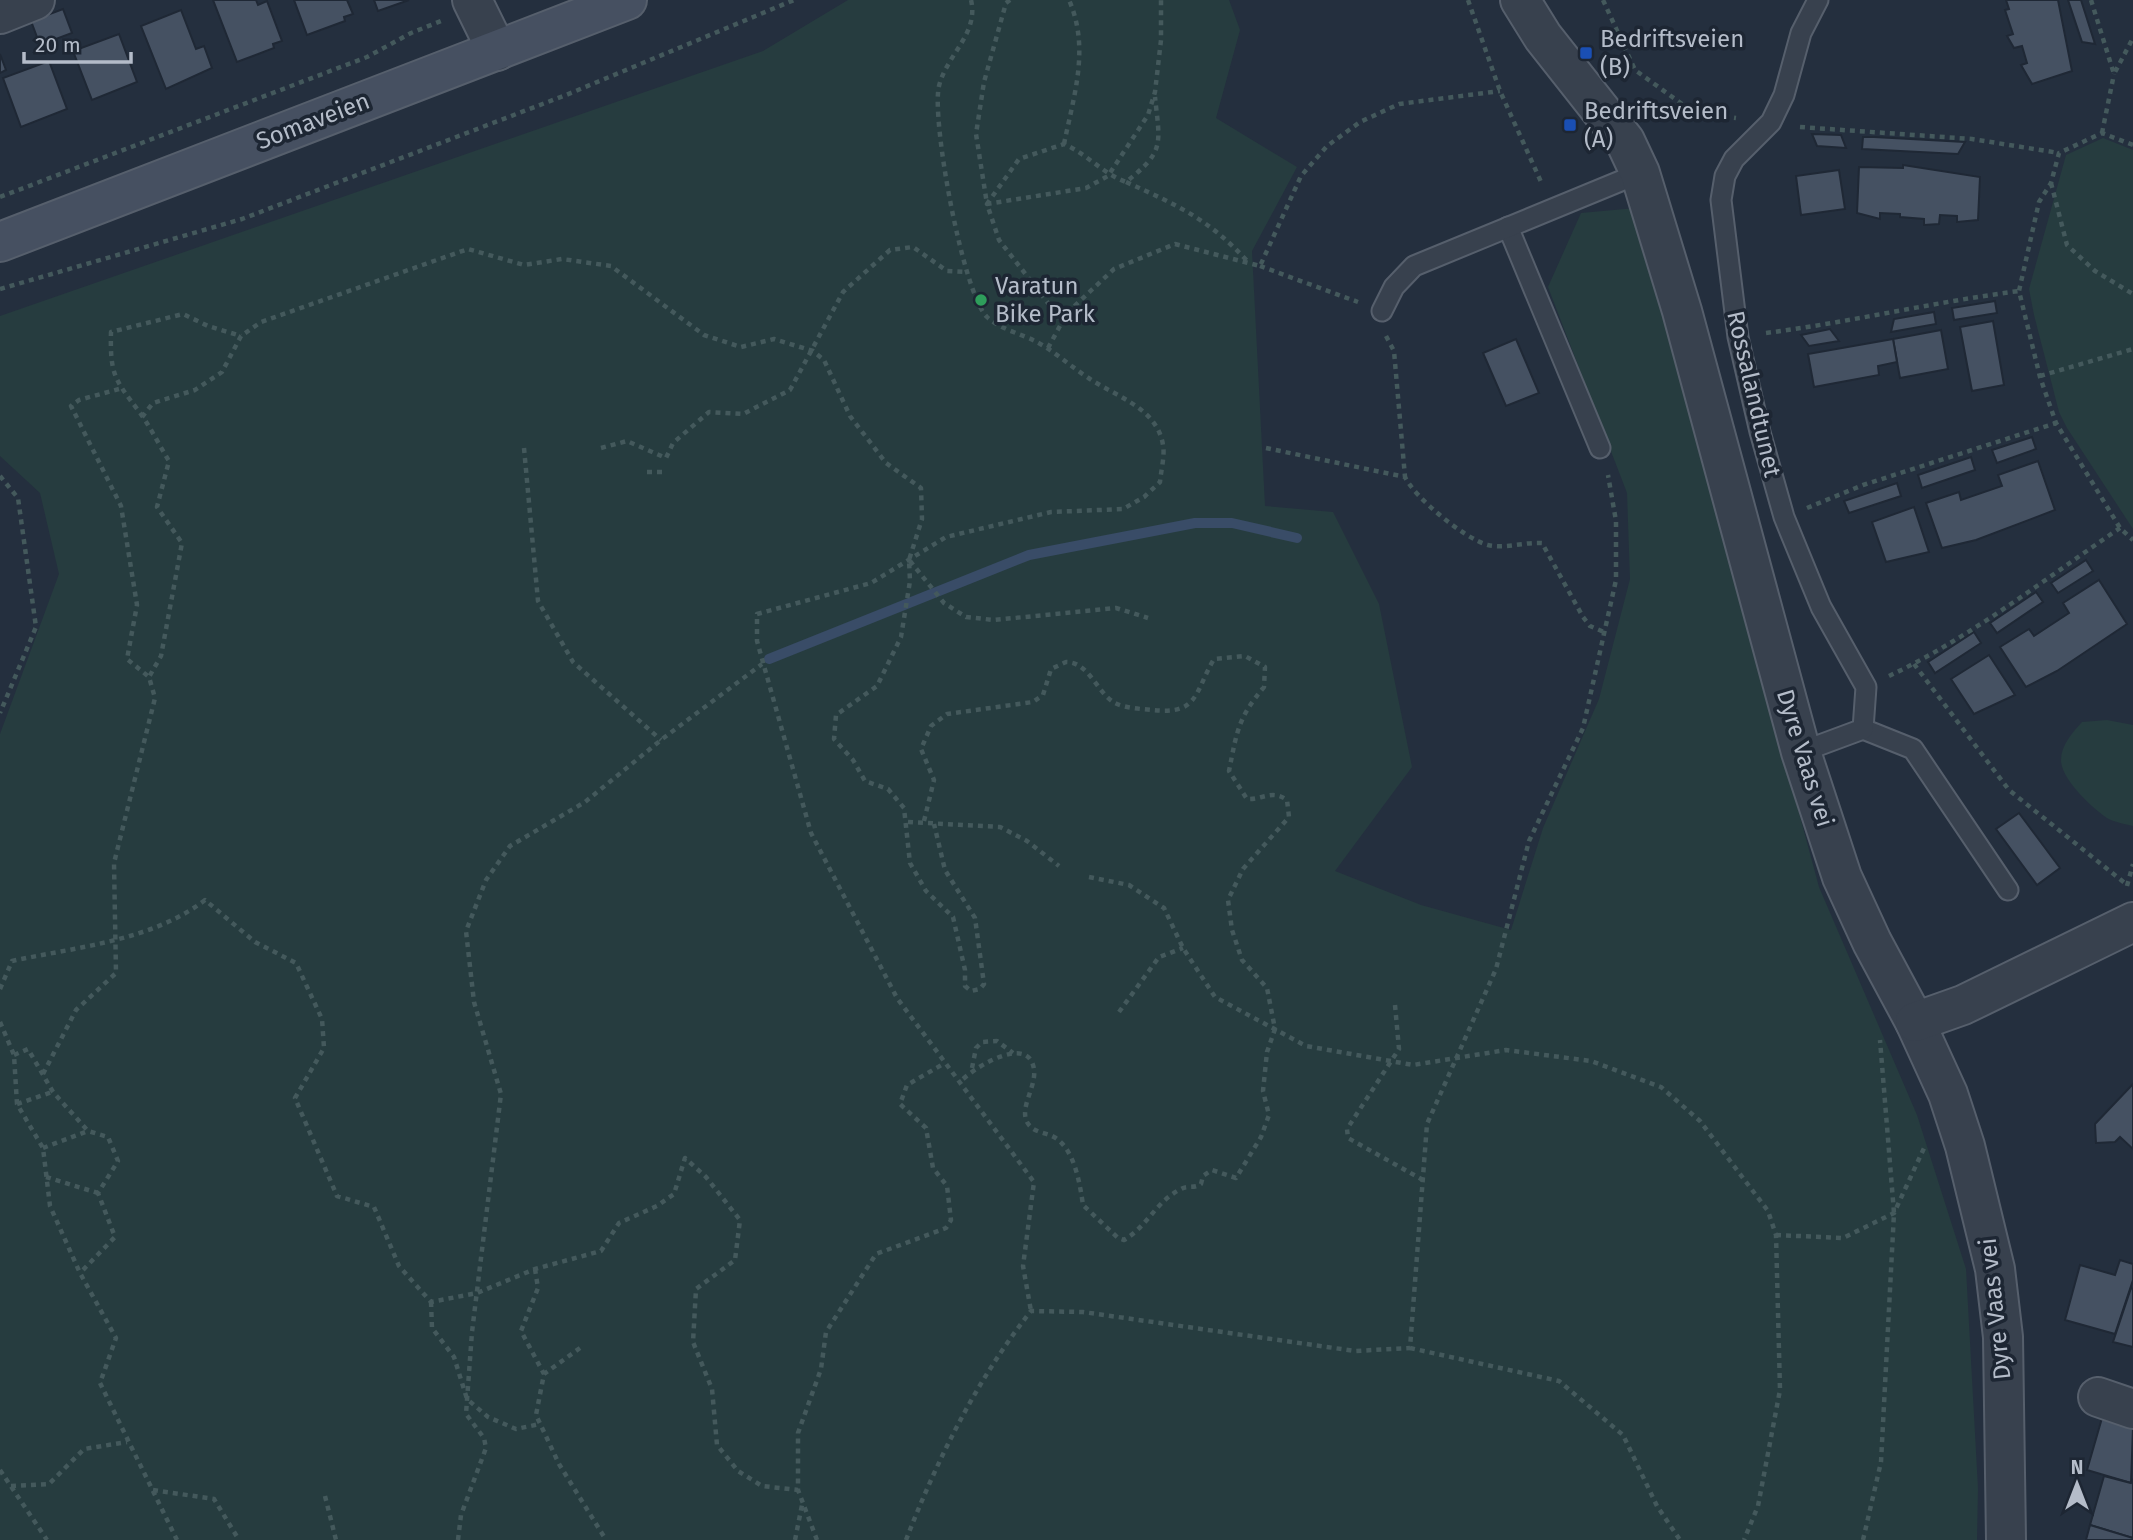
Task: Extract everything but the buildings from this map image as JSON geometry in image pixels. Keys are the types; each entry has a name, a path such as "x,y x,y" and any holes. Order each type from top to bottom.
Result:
{"main road":[{"name":"Somaveien","path":"0,242 627,0"}],"street":[{"path":"0,14 35,0"},
{"name":"Dyre Vaas vei","path":"1520,0 1543,37 1625,141 1640,173 1682,311 1801,752 1842,877 1948,1094 1965,1146 1995,1269 2003,1337 2006,1540"},
{"path":"474,4 497,51"},
{"path":"1915,1022 1963,1005 2131,907"}],"lane":[{"name":"Rossalandtunet","path":"1818,0 1801,33 1784,95 1771,122 1734,159 1725,176 1721,200 1738,337 1784,517 1821,607 1866,687"},
{"path":"1382,311 1394,287 1414,267 1640,173"},
{"path":"1508,227 1600,448"},
{"path":"1863,729 1866,687"},
{"path":"1801,752 1863,729 1913,749 2008,890"}],"path":[{"path":"0,289 242,219 566,95 793,0"},
{"path":"906,1540 934,1466 1013,1334 1031,1311 1023,1266 1034,1182 897,998 811,834 762,664 757,614 871,583 946,537 970,530 1051,512 1123,509 1144,497 1160,482 1163,446 1157,427 1145,411 1087,377 1048,348 987,317 967,272 948,191 938,89 944,70 973,25 971,0"},
{"path":"1010,0 1006,3 984,82 976,134 986,204 999,240 1062,321"},
{"path":"1064,144 1082,49 1078,21 1069,0"},
{"path":"1126,181 1151,162 1158,148 1155,92 1161,40 1161,0"},
{"path":"1468,0 1500,91 1553,208"},
{"path":"1603,0 1636,70 1693,112 1771,122 1972,139 2059,153 2102,133 2133,145"},
{"path":"2091,0 2114,75"},
{"path":"0,197 367,57 474,4"},
{"path":"2102,133 2114,75 2133,38"},
{"path":"1260,267 1301,176 1327,146 1360,122 1399,104 1500,91"},
{"path":"986,204 1086,188 1108,176 1148,115 1155,92"},
{"path":"986,204 1019,159 1064,144 1083,153 1108,176 1126,181 1187,209 1231,244 1249,263"},
{"path":"2059,153 2051,183 2039,202 2019,291 2040,376 2056,423 2120,528 2133,540"},
{"path":"2051,183 2067,245 2095,271 2133,294"},
{"path":"1048,348 1067,313 1114,270 1175,244 1249,263 1382,311 1387,338 1394,351 1405,477 1410,489 1476,540 1500,546 1542,543 1583,617 1590,626 1605,632"},
{"path":"601,448 627,441 666,458 673,443 709,412 743,414 790,390 843,292 890,250 913,247 947,271 967,272"},
{"path":"142,417 153,403 195,390 222,372 241,336 261,322 468,248 524,265 562,259 611,266 704,335 741,347 774,339 813,351 824,360 850,416 886,463 920,488 922,519 909,560 905,616 892,658 871,692 836,715 833,732 840,749 853,761 865,781 888,789 904,808 908,822 910,863 926,891 953,917 965,970 965,986 971,991 980,989 984,984 980,939 975,918 945,870 934,824"},
{"path":"1738,337 1842,323 1937,302 2019,291"},
{"path":"149,677 161,656 182,543 157,508 169,461 142,417 120,389 110,361 111,332 183,314 208,326 241,336"},
{"path":"2040,376 2133,349"},
{"path":"43,1074 76,1010 116,973 114,863 155,698 149,677 127,659 136,605 121,506 71,406 79,400 120,389"},
{"path":"1784,517 1863,485 2056,423"},
{"path":"524,448 538,601 573,662 661,740"},
{"path":"1266,448 1405,477"},
{"path":"1410,1348 1427,1124 1496,969 1529,841 1583,728 1616,580 1616,521 1600,448"},
{"path":"647,472 666,472"},
{"path":"0,476 18,498 36,627 0,713"},
{"path":"1866,687 1914,664 2120,528"},
{"path":"909,560 944,603 966,617 994,620 1116,608 1148,618"},
{"path":"924,821 934,780 920,749 931,726 947,714 1033,702 1043,695 1051,669 1066,662 1081,668 1114,702 1142,709 1184,710 1194,699 1214,659 1245,656 1259,661 1265,667 1264,687 1252,699 1241,718 1229,771 1247,799 1265,794 1280,795 1287,800 1289,817 1243,869 1228,900 1231,930 1238,950 1242,960 1267,988 1275,1029 1268,1052 1263,1091 1269,1115 1261,1137 1236,1178 1212,1170 1203,1175 1201,1184 1196,1188 1182,1188 1153,1210 1138,1232 1124,1240 1097,1222 1083,1205 1080,1183 1066,1149 1056,1138 1033,1129 1028,1124 1025,1116 1035,1077 1031,1061 1024,1054 1013,1053 972,1068"},
{"path":"458,1540 461,1515 486,1448 484,1438 466,1414 477,1293 501,1094 474,1002 466,931 486,880 510,846 585,802 661,740 762,664"},
{"path":"1914,664 2009,790 2126,884"},
{"path":"908,822 1000,827 1027,841 1059,866"},
{"path":"2131,907 2126,884 2133,864"},
{"path":"1089,877 1129,886 1164,908 1183,948 1215,997 1306,1046 1413,1065 1506,1050 1591,1061 1661,1087 1700,1121 1768,1211 1776,1235 1780,1390 1758,1506 1744,1540"},
{"path":"0,989 12,961 115,939 181,918 205,900 255,942 296,963 322,1019 324,1048 295,1098 337,1196 374,1207 399,1266 431,1302 432,1328 454,1357 467,1399 488,1417 516,1429 540,1424"},
{"path":"1119,1012 1159,957 1183,948"},
{"path":"1395,1005 1399,1049 1347,1129 1348,1138 1423,1180"},
{"path":"0,1022 14,1055 17,1104 43,1148 50,1206 79,1273 116,1338 100,1383 177,1540"},
{"path":"1863,1540 1881,1462 1894,1213 1880,1037"},
{"path":"960,1082 972,1068 976,1048 982,1042 997,1041 1013,1053"},
{"path":"14,1055 28,1049 52,1092 88,1131 108,1137 118,1161 98,1194"},
{"path":"817,1540 798,1490 798,1433 821,1369 826,1332 876,1254 946,1228 951,1220 947,1186 933,1168 931,1141 926,1128 900,1104 907,1085 945,1062"},
{"path":"17,1104 52,1092"},
{"path":"1776,1235 1843,1238 1894,1213 1948,1094"},
{"path":"43,1148 88,1131"},
{"path":"431,1302 477,1293 535,1269 601,1251 619,1223 657,1206 674,1194 685,1158 706,1177 740,1220 735,1260 696,1289 693,1342 712,1389 717,1445 738,1471 762,1486 798,1490"},
{"path":"46,1177 98,1194"},
{"path":"79,1273 114,1237 98,1194"},
{"path":"535,1269 538,1288 521,1331 544,1374 536,1415 559,1464 606,1540"},
{"path":"1031,1311 1083,1312 1354,1351 1410,1348 1559,1381 1623,1434 1657,1506 1680,1540"},
{"path":"544,1374 580,1348"},
{"path":"11,1486 48,1483 84,1449 127,1442"},
{"path":"0,1470 47,1540"},
{"path":"153,1490 214,1499 239,1540"},
{"path":"326,1496 336,1540"},
{"path":"795,1540 802,1504"}],"green space":[{"path":"848,0 1229,0 1240,30 1216,118 1297,167 1252,251 1265,506 1333,512 1379,604 1412,767 1335,871 1421,905 1511,930 1543,828 1599,699 1630,579 1627,493 1548,287 1581,213 1636,208 1819,887 1917,1115 1966,1269 1978,1488 1977,1540 0,1540 0,734 59,574 40,493 0,456 0,316 763,51"},
{"path":"2103,138 2133,150 2133,529 2059,412 2029,289 2066,155"},
{"path":"2107,720 2133,725 2133,826 2107,818 2078,792 2062,768 2063,749 2082,722"}],"waterway":[{"path":"769,659 1029,555 1195,523 1232,523 1297,538"}],"place":[{"name":"Bedriftsveien (B)","path":"1586,53"},
{"name":"Bedriftsveien (A)","path":"1570,125"},
{"name":"Varatun Bike Park","path":"981,300"}]}
